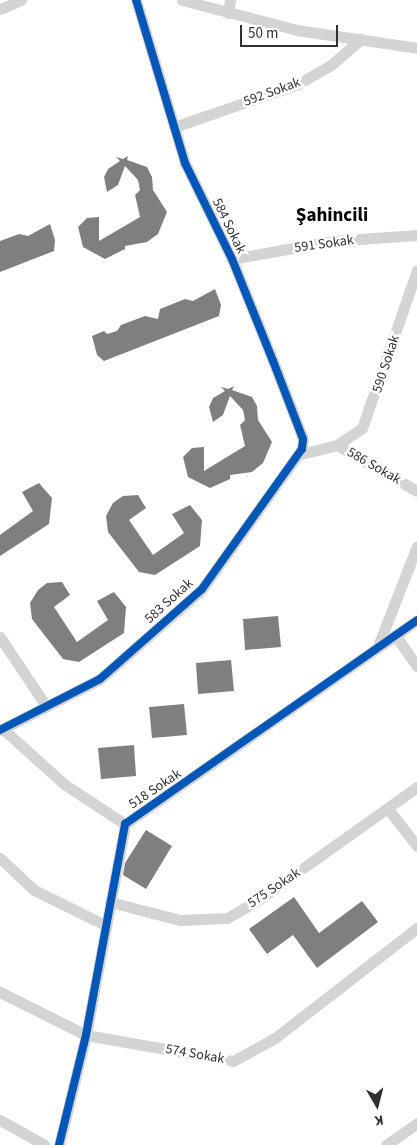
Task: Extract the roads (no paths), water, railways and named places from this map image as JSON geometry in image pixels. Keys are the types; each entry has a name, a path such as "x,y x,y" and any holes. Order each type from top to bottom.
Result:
{"street":[{"path":"0,9 22,0"},
{"name":"584 Sokak","path":"136,0 185,162 232,259 303,439 299,456"},
{"path":"182,0 297,30 417,48"},
{"path":"228,13 230,0"},
{"name":"592 Sokak","path":"174,127 298,84 331,65 361,39"},
{"name":"591 Sokak","path":"232,259 332,241 417,235"},
{"name":"590 Sokak","path":"337,445 353,437 368,417 413,295 417,270"},
{"name":"586 Sokak","path":"299,456 337,445 417,491"},
{"name":"583 Sokak","path":"2,729 100,679 202,589 299,456"},
{"path":"378,646 417,549"},
{"name":"518 Sokak","path":"59,1145 86,1035 125,824 417,620"},
{"path":"395,635 417,666"},
{"path":"0,637 46,706"},
{"path":"2,729 64,784 125,824"},
{"name":"575 Sokak","path":"110,902 180,920 227,918 258,900 417,787"},
{"path":"388,809 417,846"},
{"path":"0,858 34,890 105,925"},
{"name":"574 Sokak","path":"0,992 86,1035 233,1061 275,1038 417,928"},
{"path":"0,1120 45,1145"},
{"path":"386,1145 417,1123"}],"district":[{"name":"Şahincili","path":"332,216"}]}
